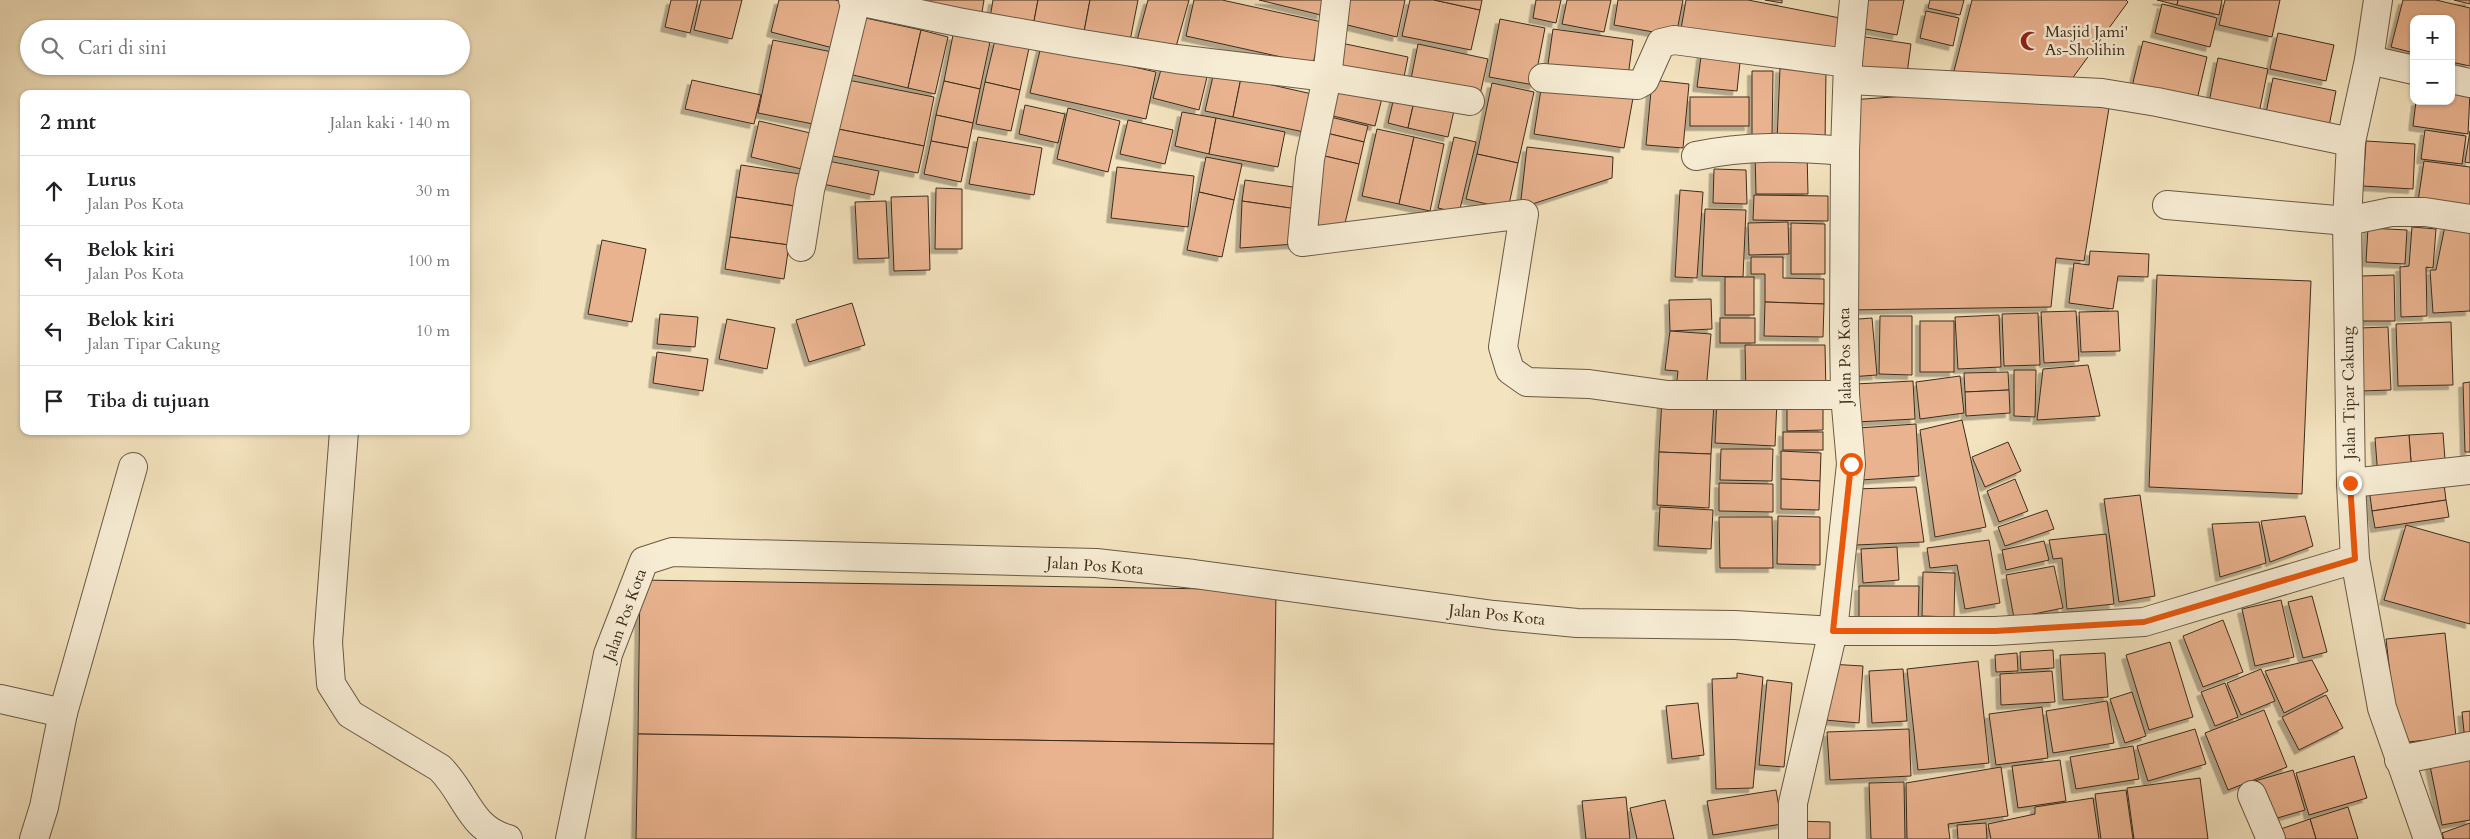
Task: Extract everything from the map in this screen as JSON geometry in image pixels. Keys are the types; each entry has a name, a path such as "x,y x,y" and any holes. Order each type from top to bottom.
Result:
{"street":[{"path":"801,247 810,190 855,0 958,22 1140,53 1327,77 1470,101"},
{"path":"1336,0 1327,77 1310,158 1302,242 1524,214 1503,347 1510,370 1527,382 1589,384 1668,395 1845,395"},
{"name":"Jalan Pos Kota","path":"1792,839 1793,802 1833,631 1851,464 1845,395 1845,151 1848,72 1854,0"},
{"name":"Jalan Tipar Cakung","path":"2378,0 2351,142 2347,221 2350,483 2355,559 2382,708 2428,839"},
{"path":"1543,78 1637,85 1644,81 1661,43 1674,40 1848,72 2102,93 2157,102 2351,142"},
{"path":"2368,60 2410,69"},
{"path":"2455,80 2470,83"},
{"path":"1696,156 1728,149 1784,146 1845,151"},
{"path":"2167,205 2347,221 2391,212 2425,212 2470,219"},
{"path":"344,435 328,642 331,684 350,714 440,768 448,776 484,828 508,839"},
{"path":"34,839 44,807 63,713 133,467"},
{"path":"2350,483 2470,470"},
{"name":"Jalan Pos Kota","path":"570,839 608,654 644,561 672,552 1096,563 1194,574 1503,616 1577,623 1735,625 1833,631 1995,631 2144,622 2355,559"},
{"path":"0,700 63,713"},
{"path":"2399,760 2470,746"},
{"path":"2252,796 2271,839"}],"building":[{"path":"671,0 698,0 690,33 665,27"},
{"path":"701,0 742,0 732,39 694,30"},
{"path":"779,0 835,0 850,4 837,49 771,32"},
{"path":"903,0 984,0 981,18"},
{"path":"993,0 1038,0 1033,26 990,18"},
{"path":"1038,0 1090,0 1083,37 1033,26"},
{"path":"1090,0 1138,0 1129,46 1083,37"},
{"path":"1148,0 1189,0 1174,54 1136,44"},
{"path":"1194,0 1222,0 1322,22 1313,64 1186,36"},
{"path":"1259,0 1325,0 1321,15"},
{"path":"1340,0 1405,0 1397,37 1335,22"},
{"path":"1410,0 1434,0 1480,10 1471,50 1402,36"},
{"path":"1434,0 1482,0 1480,10"},
{"path":"1536,0 1561,0 1556,23 1533,18"},
{"path":"1567,0 1611,0 1604,32 1562,24"},
{"path":"1618,0 1683,0 1676,36 1614,25"},
{"path":"1686,0 1748,0 1845,19 1837,60 1681,29"},
{"path":"1765,0 1782,0 1782,3"},
{"path":"1861,0 1904,0 1897,35 1855,27"},
{"path":"1930,0 1964,0 1960,15 1928,8"},
{"name":"Masjid Jami' As-Sholihin","path":"1972,0 2126,0 2128,2 2066,87 1952,79"},
{"path":"2157,0 2178,0 2177,5"},
{"path":"2178,0 2222,0 2219,15 2177,5"},
{"path":"2225,0 2280,0 2272,37 2219,25"},
{"path":"2403,0 2436,0 2470,8 2470,66 2455,63 2455,15 2410,15 2410,52 2391,47"},
{"path":"2454,0 2470,0 2470,4"},
{"path":"2162,4 2217,18 2210,47 2155,33"},
{"path":"1926,11 1959,18 1953,46 1920,38"},
{"path":"861,17 921,30 908,88 849,74"},
{"path":"1500,19 1545,28 1534,85 1489,77"},
{"path":"1553,29 1633,40 1627,83 1547,71"},
{"path":"921,30 948,37 935,94 908,88"},
{"path":"2278,33 2334,45 2326,81 2270,69"},
{"path":"953,35 990,42 980,89 944,81"},
{"path":"1859,36 1911,44 1906,81 1853,74"},
{"path":"773,40 832,52 818,125 758,113"},
{"path":"995,40 1029,48 1020,90 985,82"},
{"path":"2143,41 2207,57 2196,104 2130,95"},
{"path":"1341,43 1408,57 1402,87 1336,73"},
{"path":"1418,44 1488,59 1479,99 1410,84"},
{"path":"1041,46 1156,72 1146,119 1030,93"},
{"path":"1702,49 1741,53 1737,91 1697,87"},
{"path":"2218,58 2268,69 2258,118 2208,107"},
{"path":"1162,66 1207,77 1199,110 1153,98"},
{"path":"1780,68 1826,70 1825,144 1777,142"},
{"path":"1752,71 1773,71 1772,138 1752,138"},
{"path":"1214,72 1241,78 1233,117 1205,111"},
{"path":"1241,78 1312,94 1304,132 1233,117"},
{"path":"2273,78 2336,91 2328,131 2265,118"},
{"path":"692,80 761,95 754,124 685,109"},
{"path":"848,80 934,97 924,146 838,129"},
{"path":"1652,80 1689,84 1683,148 1646,145"},
{"path":"944,81 980,89 973,123 936,115"},
{"path":"985,82 1020,90 1011,131 976,124"},
{"path":"1337,83 1383,94 1375,126 1329,115"},
{"path":"1492,83 1534,92 1518,163 1477,154"},
{"path":"1542,83 1633,98 1624,148 1534,134"},
{"path":"1396,89 1416,93 1408,128 1388,123"},
{"path":"2455,90 2470,92 2468,134 2413,126 2416,105 2455,105"},
{"path":"1962,92 2109,108 2084,261 2056,258 2051,307 1850,310 1850,100"},
{"path":"1416,93 1456,102 1448,137 1408,128"},
{"path":"1690,97 1749,97 1749,126 1690,126"},
{"path":"1025,105 1065,114 1058,143 1019,134"},
{"path":"1068,108 1120,121 1108,172 1057,159"},
{"path":"1182,112 1216,118 1209,154 1175,146"},
{"path":"936,115 973,123 968,148 931,141"},
{"path":"1326,116 1368,126 1364,142 1322,132"},
{"path":"1216,118 1285,132 1278,167 1209,154"},
{"path":"1128,120 1173,130 1165,164 1120,154"},
{"path":"759,121 819,135 810,171 751,157"},
{"path":"838,129 924,146 918,173 833,156"},
{"path":"1377,129 1414,137 1399,204 1362,196"},
{"path":"2425,130 2466,136 2462,164 2421,159"},
{"path":"2470,131 2470,163 2465,162"},
{"path":"1322,132 1364,142 1359,164 1316,154"},
{"path":"978,137 1042,148 1034,195 969,184"},
{"path":"1414,137 1444,144 1430,211 1399,204"},
{"path":"1454,137 1476,142 1459,213 1438,208"},
{"path":"931,141 968,148 961,182 924,174"},
{"path":"2366,141 2415,144 2413,189 2363,186"},
{"path":"1527,147 1613,157 1612,178 1520,208"},
{"path":"1755,152 1807,152 1808,194 1756,194"},
{"path":"1316,154 1359,164 1342,236 1305,227"},
{"path":"1477,154 1518,163 1508,209 1466,199"},
{"path":"1206,157 1242,164 1234,200 1199,192"},
{"path":"828,161 879,171 874,195 823,184"},
{"path":"2424,161 2470,167 2470,215 2417,208"},
{"path":"741,165 800,174 795,206 736,197"},
{"path":"1117,167 1194,176 1188,227 1111,218"},
{"path":"1714,169 1746,170 1747,204 1713,203"},
{"path":"1245,180 1300,188 1297,209 1242,201"},
{"path":"936,188 962,189 962,249 935,249"},
{"path":"1680,190 1703,192 1697,278 1675,277"},
{"path":"1199,192 1234,200 1222,257 1187,250"},
{"path":"1754,195 1828,196 1828,221 1753,220"},
{"path":"928,196 930,270 894,271 891,197"},
{"path":"736,197 795,206 789,245 730,237"},
{"path":"886,201 889,258 858,259 855,202"},
{"path":"1242,201 1297,209 1295,244 1240,248"},
{"path":"1705,209 1746,210 1743,277 1702,276"},
{"path":"1788,222 1789,254 1749,255 1748,223"},
{"path":"1791,223 1825,224 1825,274 1791,274"},
{"path":"2445,226 2470,232 2470,311 2433,313 2430,270 2436,270"},
{"path":"2412,227 2436,229 2433,268 2426,267 2427,316 2401,317 2400,267 2409,266"},
{"path":"2368,228 2407,230 2405,264 2366,262"},
{"path":"730,237 789,245 784,279 725,269"},
{"path":"602,240 646,249 632,322 588,314"},
{"path":"2090,251 2149,254 2148,277 2118,276 2113,309 2069,303 2074,263 2089,265"},
{"path":"1751,257 1783,257 1783,278 1824,279 1824,304 1765,302 1765,274 1751,274"},
{"path":"2157,275 2311,281 2302,494 2149,487"},
{"path":"2394,275 2395,321 2361,321 2361,276"},
{"path":"1725,277 1754,277 1754,315 1725,315"},
{"path":"1711,299 1712,329 1670,331 1669,300"},
{"path":"1765,302 1824,304 1823,337 1764,336"},
{"path":"852,303 865,345 809,362 796,320"},
{"path":"2076,311 2079,361 2044,363 2041,312"},
{"path":"2118,311 2120,351 2081,352 2079,312"},
{"path":"2038,313 2040,365 2004,366 2002,314"},
{"path":"660,314 698,317 695,347 657,344"},
{"path":"1999,315 2001,367 1958,369 1955,317"},
{"path":"1880,316 1912,316 1912,375 1879,374"},
{"path":"1720,318 1755,318 1755,343 1720,343"},
{"path":"1872,318 1877,375 1849,377 1845,320"},
{"path":"727,319 775,328 767,369 719,359"},
{"path":"1920,321 1954,321 1954,372 1920,372"},
{"path":"2451,322 2453,385 2398,386 2396,324"},
{"path":"2388,327 2391,390 2361,391 2359,328"},
{"path":"1670,331 1711,334 1706,391 1676,389 1678,371 1665,370"},
{"path":"1745,345 1825,345 1826,394 1746,394"},
{"path":"657,352 708,359 703,391 653,383"},
{"path":"2088,365 2100,416 2037,420 2043,369"},
{"path":"2014,370 2036,370 2035,417 2014,416"},
{"path":"2008,372 2009,390 1965,392 1964,373"},
{"path":"1960,376 1964,413 1920,419 1916,382"},
{"path":"1913,381 1915,419 1856,422 1855,384"},
{"path":"2470,382 2470,452 2465,452 2463,383"},
{"path":"2009,390 2010,413 1966,416 1965,392"},
{"path":"1717,396 1777,400 1775,446 1715,443"},
{"path":"1662,399 1714,402 1711,454 1659,452"},
{"path":"1787,401 1823,401 1823,430 1787,431"},
{"path":"1962,420 1986,527 1935,537 1920,430"},
{"path":"1916,424 1919,476 1861,480 1858,428"},
{"path":"1783,432 1823,432 1823,450 1783,450"},
{"path":"2443,433 2446,473 2412,475 2409,435"},
{"path":"2409,435 2412,475 2378,477 2375,438"},
{"path":"2008,442 2021,471 1985,487 1972,457"},
{"path":"1721,449 1773,449 1772,481 1720,480"},
{"path":"1781,451 1821,453 1820,481 1781,479"},
{"path":"1659,452 1711,454 1709,508 1657,505"},
{"path":"2443,476 2446,500 2372,511 2369,488"},
{"path":"1781,479 1820,481 1819,510 1781,509"},
{"path":"2015,479 2028,511 1999,522 1987,491"},
{"path":"1719,483 1773,484 1773,512 1719,511"},
{"path":"1916,487 1924,542 1856,545 1855,489"},
{"path":"2140,495 2155,596 2119,602 2104,499"},
{"path":"2446,500 2449,517 2375,528 2372,511"},
{"path":"1660,507 1713,510 1711,549 1658,546"},
{"path":"2047,510 2054,529 2005,546 1998,527"},
{"path":"1778,516 1820,517 1820,565 1777,564"},
{"path":"2305,516 2313,546 2270,562 2261,521"},
{"path":"1719,517 1772,517 1773,568 1720,568"},
{"path":"2259,522 2266,563 2220,577 2212,524"},
{"path":"2406,525 2470,543 2470,624 2384,600"},
{"path":"2106,534 2114,604 2067,609 2062,558 2053,559 2049,540"},
{"path":"1989,540 2000,603 1965,609 1957,565 1930,568 1927,548"},
{"path":"2044,541 2049,560 2006,570 2002,550"},
{"path":"1897,547 1899,580 1863,583 1861,549"},
{"path":"2054,566 2063,608 2014,618 2006,575"},
{"path":"1923,572 1955,573 1954,617 1922,616"},
{"path":"640,580 1276,590 1274,744 638,734"},
{"path":"1859,586 1919,586 1918,625 1859,624"},
{"path":"2312,596 2327,652 2303,658 2288,602"},
{"path":"2281,600 2294,657 2255,666 2242,609"},
{"path":"2223,620 2243,672 2203,687 2183,636"},
{"path":"2445,633 2456,737 2398,743 2386,639"},
{"path":"2170,642 2193,717 2149,730 2126,655"},
{"path":"2053,650 2054,668 2021,670 2020,652"},
{"path":"2017,653 2018,671 1996,672 1995,655"},
{"path":"2105,653 2108,697 2063,700 2060,655"},
{"path":"2312,660 2328,691 2284,713 2265,671"},
{"path":"1978,661 1989,763 1918,770 1907,669"},
{"path":"1829,664 1863,666 1859,723 1825,720"},
{"path":"1903,669 1907,721 1872,723 1869,671"},
{"path":"2261,669 2275,701 2241,715 2227,683"},
{"path":"2052,671 2055,702 2001,705 2000,674"},
{"path":"1737,673 1763,677 1753,788 1716,789 1712,679 1737,678"},
{"path":"1767,680 1792,683 1784,767 1759,765"},
{"path":"2225,683 2238,717 2215,726 2201,692"},
{"path":"2132,692 2146,736 2125,743 2110,699"},
{"path":"2326,695 2343,728 2299,750 2282,717"},
{"path":"2107,701 2114,743 2053,753 2046,711"},
{"path":"1698,703 1704,755 1672,759 1666,706"},
{"path":"2042,707 2048,758 1996,765 1989,714"},
{"path":"2264,710 2287,767 2228,790 2205,733"},
{"path":"2470,711 2470,741 2465,741 2462,712"},
{"path":"1909,729 1911,776 1830,780 1827,732"},
{"path":"2195,729 2206,764 2148,781 2137,746"},
{"path":"638,734 1274,744 1273,839 636,839"},
{"path":"2133,746 2139,779 2076,789 2070,757"},
{"path":"2470,748 2470,820 2442,825 2428,756"},
{"path":"2354,756 2367,798 2309,815 2296,773"},
{"path":"2060,760 2066,801 2018,808 2012,766"},
{"path":"2001,767 2008,816 1948,824 1950,839 1907,839 1906,783"},
{"path":"2293,770 2305,810 2267,821 2255,781"},
{"path":"2200,778 2208,839 2134,839 2127,788"},
{"path":"1904,782 1905,839 1871,839 1869,783"},
{"path":"1776,790 1782,824 1713,835 1707,801"},
{"path":"2126,790 2133,839 2101,839 2095,794"},
{"path":"1626,797 1630,839 1586,839 1582,801"},
{"path":"2093,798 2099,839 1991,839 1988,824 2035,814 2035,807"},
{"path":"1665,800 1674,839 1637,839 1630,808"},
{"path":"2348,807 2358,839 2316,839 2310,819"},
{"path":"2310,819 2316,839 2278,839 2275,831"},
{"path":"1794,821 1830,822 1830,839 1793,839"},
{"path":"1986,823 1987,839 1958,839 1957,825"},
{"path":"2470,823 2470,839 2444,839 2442,833"}],"place":[{"name":"Masjid Jami' As-Sholihin","path":"2030,41"}],"route":[{"path":"1851,464 1833,631 1995,631 2144,622 2232,597 2355,559 2350,483"}]}
